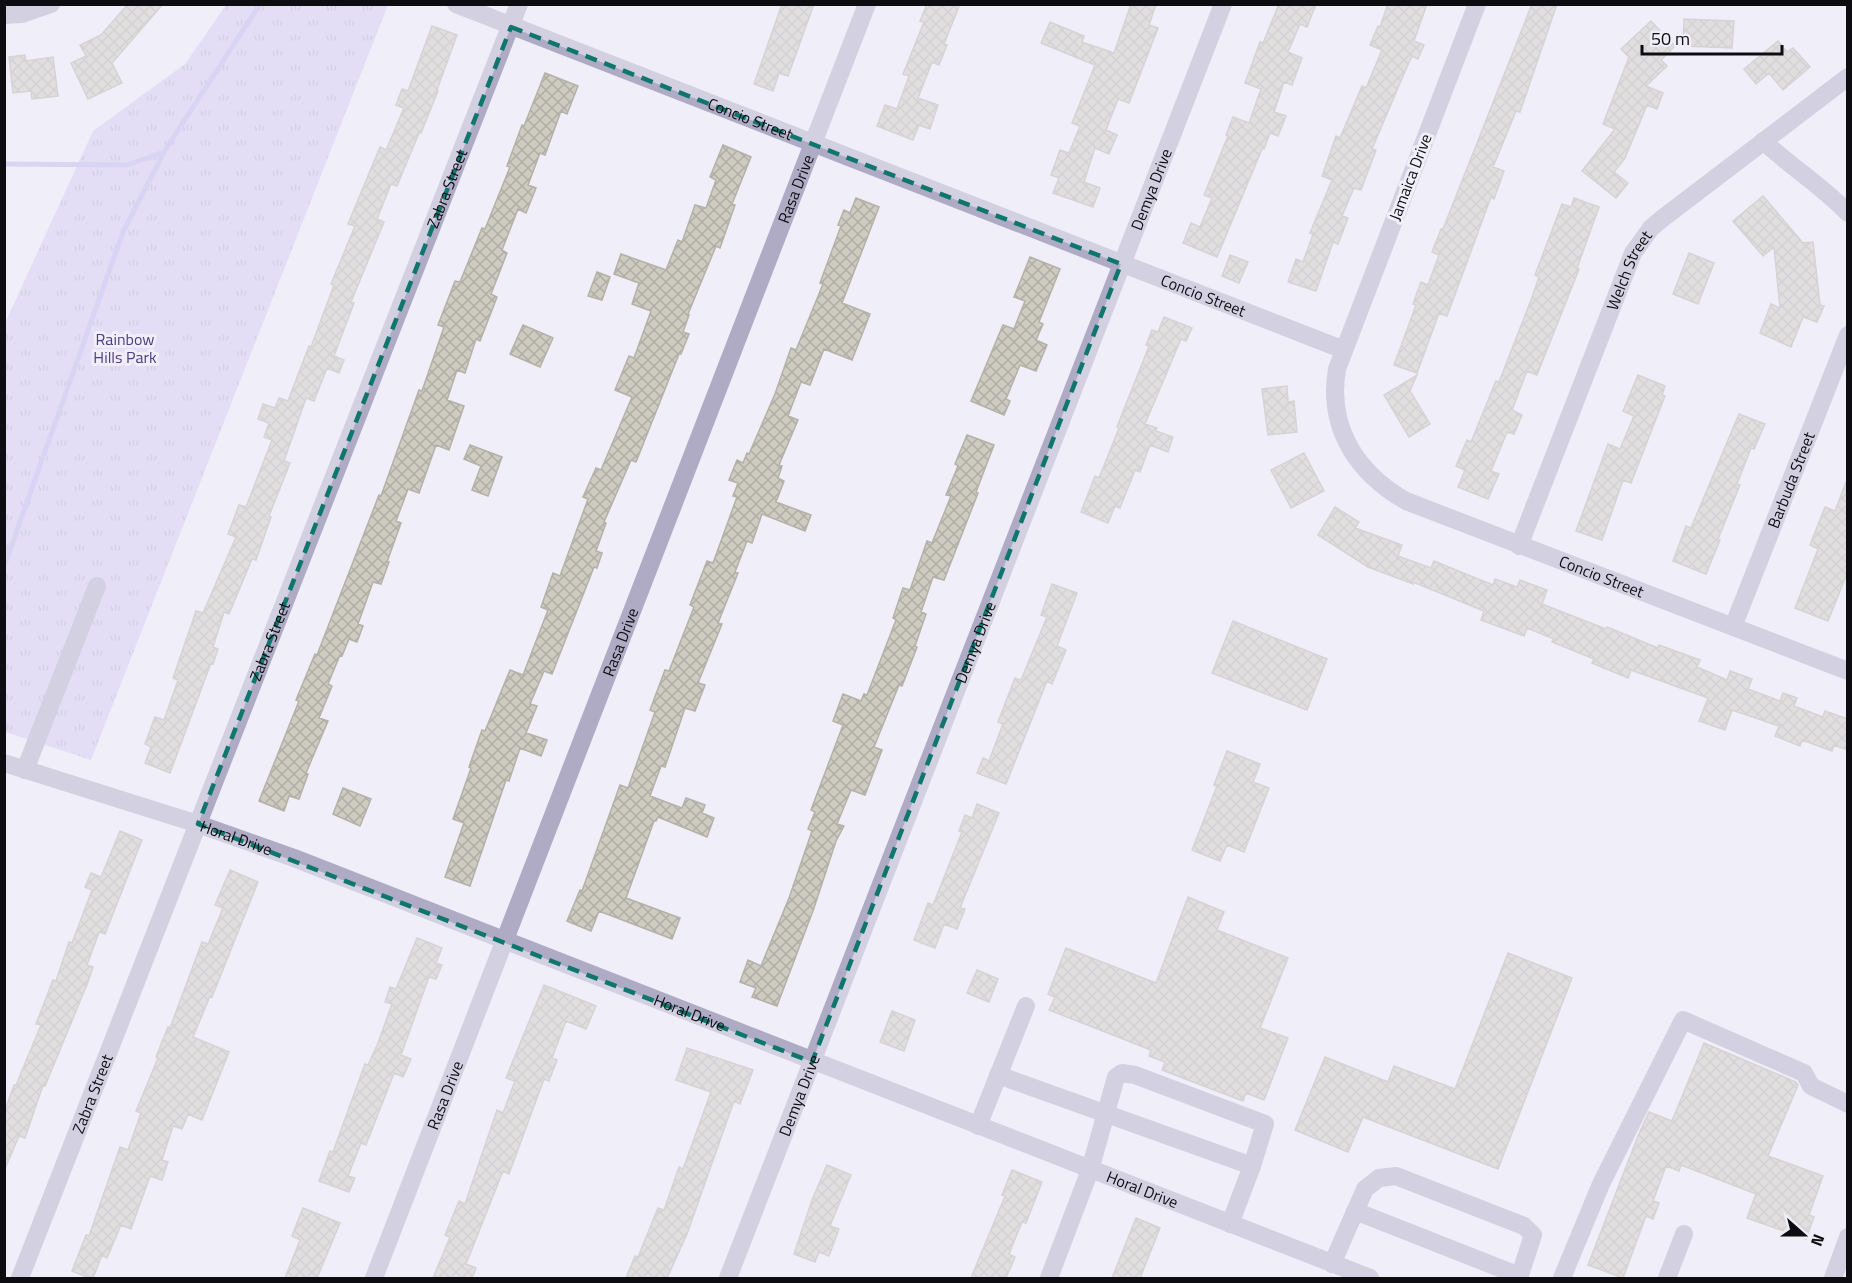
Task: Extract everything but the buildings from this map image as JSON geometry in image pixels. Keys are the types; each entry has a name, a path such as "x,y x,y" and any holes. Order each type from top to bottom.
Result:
{"street":[{"path":"4,15 21,14 51,4"},
{"name":"Concio Street","path":"456,4 1344,350 1335,383 1341,428 1351,452 1366,472 1385,489 1406,501 1519,546 1848,671"},
{"name":"Zabra Street","path":"20,1278 519,4"},
{"name":"Rasa Drive","path":"374,1278 867,4"},
{"name":"Demya Drive","path":"728,1278 1222,4"},
{"name":"Jamaica Drive","path":"1344,350 1477,4"},
{"name":"Welch Street","path":"1519,546 1633,252 1651,228 1663,218 1848,77"},
{"path":"1762,141 1833,198 1848,213"},
{"name":"Barbuda Street","path":"1733,627 1848,335"},
{"path":"25,770 97,586"},
{"name":"Horal Drive","path":"4,763 198,824 294,858 1370,1278"},
{"path":"978,1126 1026,1006"},
{"path":"1562,1278 1601,1184 1683,1020 1804,1073 1811,1086 1848,1104"},
{"path":"1049,1278 1090,1170 1116,1077 1122,1073 1135,1075 1265,1124 1230,1224"},
{"path":"998,1076 1252,1166"},
{"path":"1332,1264 1355,1211 1365,1189 1379,1178 1396,1176 1524,1226 1533,1235 1519,1277 1355,1211"},
{"path":"1667,1278 1684,1234"},
{"path":"1833,1278 1848,1237"}],"highlighted area":[{"path":"511,27 1121,264 812,1062 198,824"}],"green space":[{"name":"Rainbow Hills Park","path":"226,5 388,5 91,760 5,732 5,323 93,131 185,64"}],"waterway":[{"path":"4,164 127,165 164,152 260,4"},
{"path":"4,567 123,232 164,152"}]}
